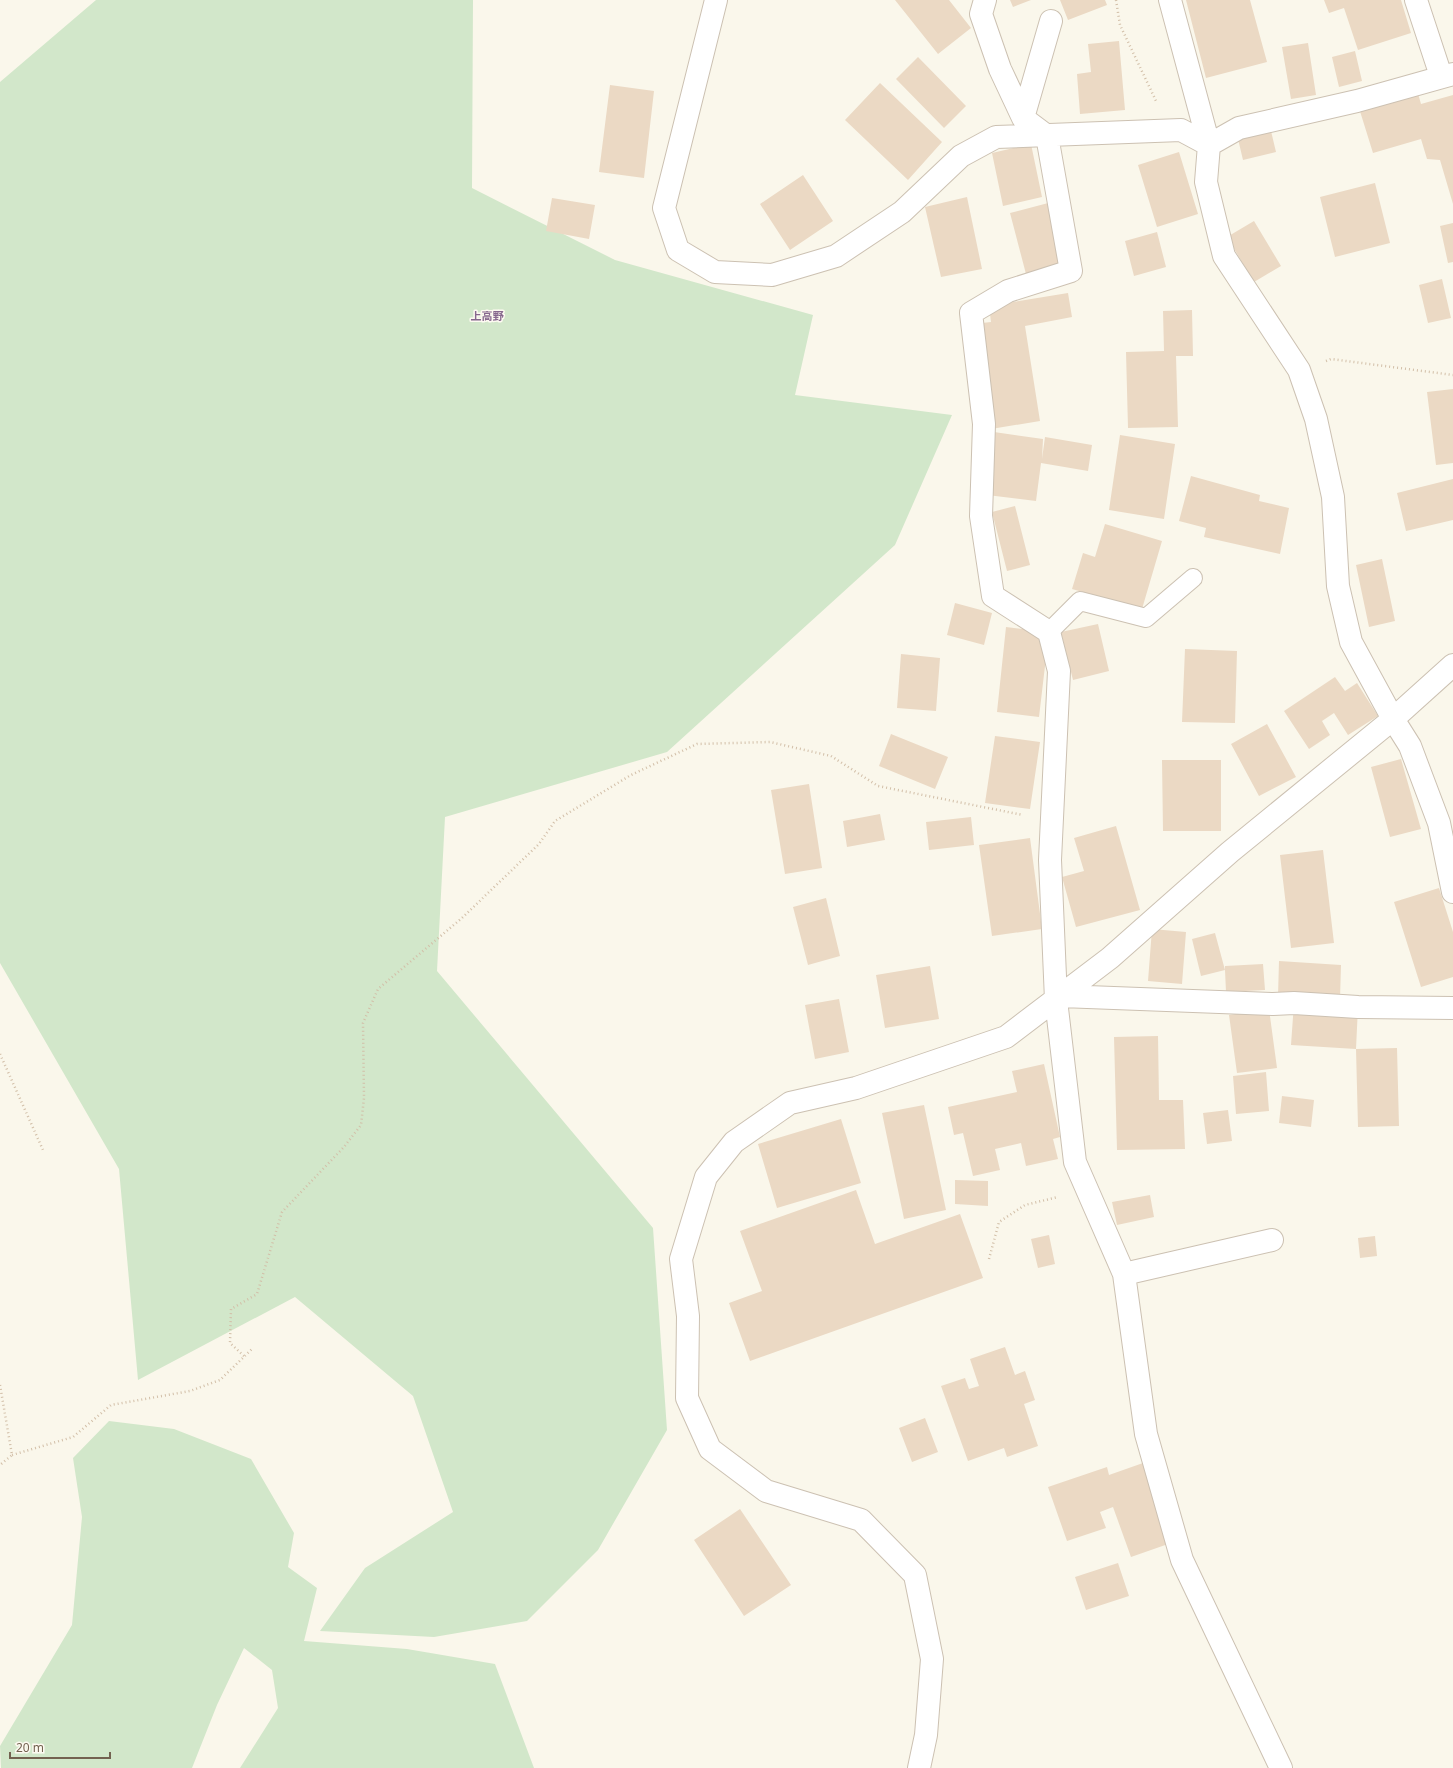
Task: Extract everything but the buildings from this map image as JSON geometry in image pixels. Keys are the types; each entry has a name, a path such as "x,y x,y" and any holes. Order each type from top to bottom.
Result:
{"street":[{"path":"716,0 664,208 678,250 715,272 772,275 836,256 902,212 961,156 996,137 1180,130 1209,145"},
{"path":"985,0 981,14 1000,70 1023,118 1048,136 1071,271 1008,291 971,313 984,424 981,516 993,596 1049,632 1059,671 1050,860 1058,998 1075,1162 1124,1274 1146,1434 1182,1560 1281,1768"},
{"path":"1170,0 1209,145 1206,182 1224,256 1299,370 1316,419 1333,497 1338,586 1351,642 1393,719 1410,746 1439,823 1453,892"},
{"path":"1209,145 1239,128 1357,101 1447,75 1416,0"},
{"path":"1023,118 1051,21"},
{"path":"919,1768 926,1735 932,1659 915,1575 861,1520 766,1491 710,1449 687,1398 688,1316 681,1259 706,1177 734,1142 790,1103 856,1088 1006,1037 1110,958 1230,852 1393,719 1453,665"},
{"path":"1058,998 1273,1004 1294,1003 1358,1007 1453,1008"},
{"path":"1124,1274 1272,1240"}],"lane":[{"path":"1049,632 1080,601 1146,618 1193,578"}],"path":[{"path":"1116,0 1120,25 1170,130"},
{"path":"1299,370 1331,360 1453,375"},
{"path":"244,1356 230,1343 231,1309 257,1294 282,1212 344,1147 361,1125 364,1098 363,1023 378,989 462,918 539,844 556,821 631,775 698,744 770,742 831,756 878,786 1052,821"},
{"path":"0,1054 43,1150"},
{"path":"989,1259 999,1222 1025,1205 1070,1194 1084,1183"},
{"path":"0,1465 12,1455 73,1437 111,1405 190,1391 220,1380 252,1348"},
{"path":"0,1385 12,1455"}],"green space":[{"path":"96,0 473,0 472,188 615,260 813,315 795,395 952,415 895,545 667,752 445,817 437,971 653,1228 667,1430 598,1550 527,1621 434,1637 320,1631 365,1568 453,1512 413,1396 295,1297 138,1380 119,1169 0,963 0,82"},
{"path":"109,1421 174,1429 251,1459 294,1533 288,1567 317,1588 304,1641 407,1649 495,1664 534,1768 240,1768 278,1708 272,1670 244,1648 217,1705 192,1768 1,1768 0,1746 72,1625 82,1517 73,1458"}],"district":[{"name":"上高野","path":"487,315"}]}
